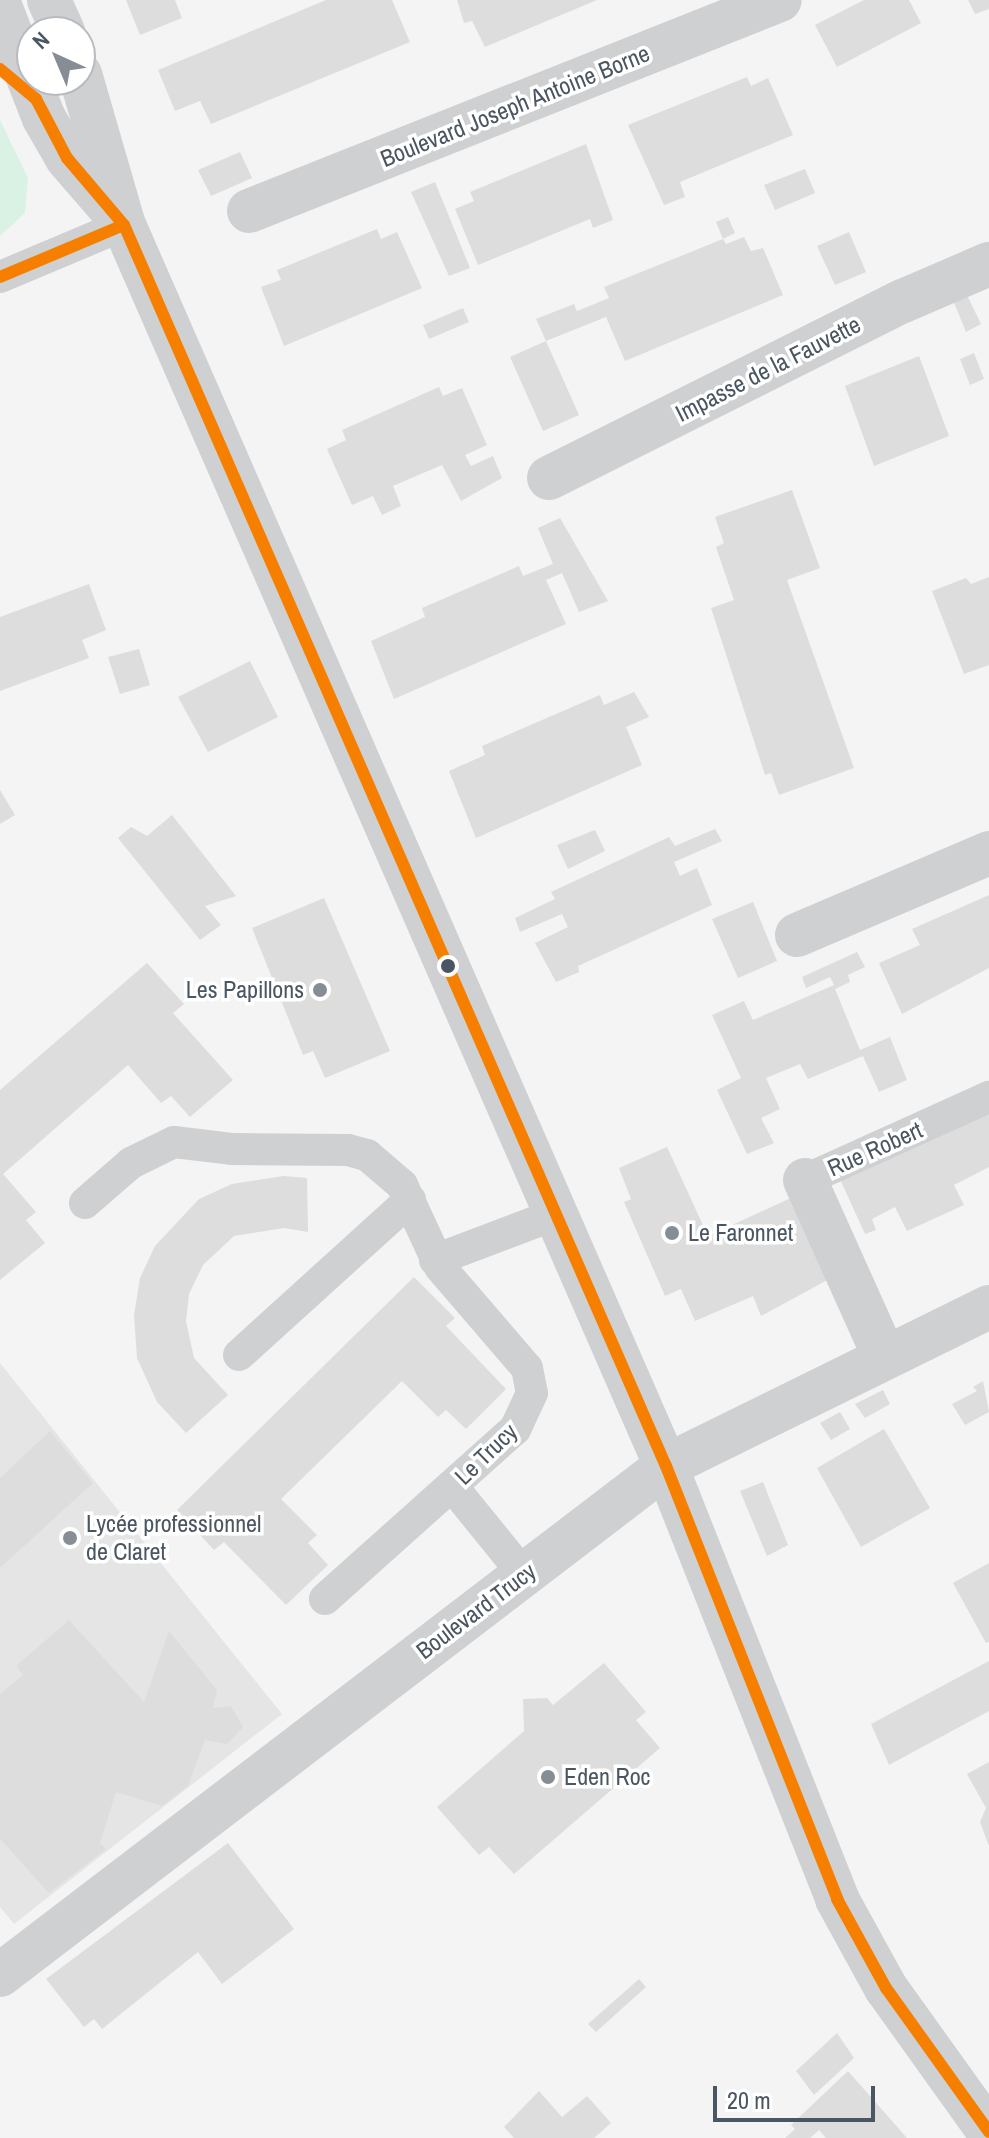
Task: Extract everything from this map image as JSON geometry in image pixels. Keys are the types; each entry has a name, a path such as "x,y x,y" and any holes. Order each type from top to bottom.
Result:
{"street":[{"name":"Boulevard Joseph Antoine Borne","path":"249,211 780,0"},
{"path":"0,6 36,99 67,158 124,225"},
{"path":"86,96 124,225 666,1466 837,1899 886,1988 989,2132"},
{"name":"Impasse de la Fauvette","path":"549,478 903,301 989,264"},
{"path":"797,935 989,853"},
{"name":"Rue Robert","path":"805,1180 884,1356"},
{"name":"Boulevard Trucy","path":"0,1975 666,1466 884,1356 989,1307"}],"lane":[{"path":"0,69 36,99"},
{"path":"0,277 124,225"},
{"name":"Rue Robert","path":"805,1180 989,1097"},
{"name":"Le Trucy","path":"85,1203 152,1149 190,1141 232,1149 348,1150 382,1163 410,1200 435,1260 527,1368 531,1381 529,1405 515,1429 325,1599"},
{"path":"239,1355 410,1200"},
{"path":"435,1260 557,1214"},
{"path":"452,1486 524,1575"}],"shaded area":[{"name":"Lycée professionnel de Claret","path":"0,1363 282,1714 14,1924 0,1907"}],"green space":[{"path":"0,120 28,178 25,213 0,236"}],"building":[{"path":"126,0 175,0 182,18 140,35"},
{"path":"326,0 392,0 410,42 211,124 200,101 175,111 158,70"},
{"path":"457,0 597,0 485,47 472,21 464,23"},
{"path":"864,0 909,0 921,23 837,67 815,25"},
{"path":"968,0 989,0 989,9 975,14"},
{"path":"747,77 751,86 768,78 793,135 680,182 685,197 664,205 628,125"},
{"path":"586,144 613,220 593,228 590,219 478,265 455,209 474,201 470,192"},
{"path":"240,152 252,178 211,196 198,170"},
{"path":"805,169 815,193 775,210 764,185"},
{"path":"435,182 470,268 449,276 411,192"},
{"path":"728,217 735,233 723,239 716,222"},
{"path":"377,229 381,239 397,232 422,288 284,346 261,287 281,280 277,270"},
{"path":"849,232 866,272 835,285 817,246"},
{"path":"744,237 751,251 763,248 783,295 625,361 606,317 546,341 536,319 574,304 577,311 609,298 604,287 723,239 726,244"},
{"path":"964,289 981,324 966,332 951,295"},
{"path":"463,308 469,322 429,339 423,325"},
{"path":"546,341 579,415 543,431 510,357"},
{"path":"974,353 984,379 970,385 960,359"},
{"path":"919,356 949,436 874,466 845,386"},
{"path":"439,387 443,396 462,388 487,445 465,455 471,466 493,456 502,478 461,501 442,465 393,486 401,506 382,515 373,496 352,505 327,449 346,440 342,430"},
{"path":"792,490 820,568 787,580 854,768 779,795 771,773 765,775 711,608 734,600 716,547 724,543 715,517"},
{"path":"560,518 608,601 579,612 562,573 546,580 566,624 394,699 371,641 425,617 422,608 519,566 523,576 553,564 538,528"},
{"path":"989,577 989,665 964,674 932,591 966,578 971,584"},
{"path":"89,584 106,630 82,640 89,658 0,691 0,617"},
{"path":"139,649 150,685 120,694 108,657"},
{"path":"250,661 278,717 208,752 178,697"},
{"path":"634,692 649,717 626,727 642,765 476,838 449,771 485,755 482,746 600,695 604,705"},
{"path":"0,790 15,815 0,824"},
{"path":"172,815 236,896 205,906 221,925 200,940 118,838 131,827 147,836"},
{"path":"715,829 722,841 674,862 680,876 697,868 712,905 578,966 579,972 556,982 535,943 568,927 562,914 520,932 515,918 555,899 551,892 669,837 675,846"},
{"path":"595,830 605,851 568,869 557,845"},
{"path":"989,895 989,968 902,1014 879,963 920,945 912,929"},
{"name":"Les Papillons","path":"324,898 390,1051 325,1078 313,1051 303,1055 252,928"},
{"path":"753,902 777,961 738,978 712,919"},
{"path":"857,952 865,967 848,975 850,982 835,989 860,1050 890,1037 907,1080 879,1092 863,1056 808,1079 800,1064 766,1078 780,1109 761,1118 774,1143 747,1154 717,1090 741,1078 712,1015 744,1001 753,1020 834,985 830,977 806,988 802,977"},
{"path":"147,963 184,1004 173,1013 233,1080 190,1117 171,1096 161,1103 128,1065 3,1174 36,1212 26,1220 45,1243 0,1280 0,1090"},
{"path":"989,1108 989,1167 954,1185 964,1205 907,1231 895,1207 872,1219 876,1230 865,1234 839,1177"},
{"name":"Le Faronnet","path":"667,1147 708,1236 793,1197 831,1278 761,1316 753,1296 695,1321 681,1289 665,1296 624,1202 631,1199 619,1168"},
{"path":"284,1176 307,1178 308,1232 284,1228 234,1236 203,1265 189,1294 186,1321 194,1358 228,1395 186,1433 157,1402 137,1358 134,1315 140,1278 155,1246 199,1199 232,1184"},
{"path":"414,1277 455,1318 446,1326 506,1389 466,1429 446,1410 438,1417 402,1381 281,1499 317,1535 308,1543 328,1565 286,1605 224,1542 214,1550 177,1510"},
{"path":"983,1381 989,1412 965,1425 952,1404 977,1391 973,1387"},
{"path":"883,1390 890,1404 865,1418 855,1404"},
{"path":"840,1412 850,1429 831,1440 820,1423"},
{"path":"884,1429 930,1508 861,1547 817,1468"},
{"path":"50,1431 93,1483 0,1568 0,1478"},
{"path":"763,1482 788,1545 767,1556 740,1491"},
{"path":"989,1563 989,1642 986,1643 953,1583"},
{"path":"69,1620 144,1702 169,1631 217,1690 213,1708 231,1706 243,1727 227,1744 205,1740 188,1786 162,1806 116,1792 100,1843 106,1849 49,1893 0,1839 0,1694 23,1675 16,1666"},
{"path":"989,1661 989,1711 889,1765 871,1724"},
{"name":"Eden Roc","path":"604,1663 646,1712 636,1720 660,1748 514,1874 489,1847 479,1855 437,1807 524,1731 523,1699 547,1698 553,1705"},
{"path":"989,1762 989,1846 980,1822 986,1808 967,1774"},
{"path":"228,1843 294,1929 222,1984 198,1952 102,2029 94,2019 84,2027 46,1979"},
{"path":"639,1979 646,1987 596,2032 588,2024"},
{"path":"837,2033 854,2058 814,2095 796,2071"},
{"path":"848,2071 907,2138 826,2138 819,2130 810,2138 785,2138 795,2129 791,2125"},
{"path":"539,2091 562,2117 587,2096 611,2123 594,2138 514,2138 504,2127"}],"transit line":[{"name":"20","path":"0,69 36,99 67,158 124,225 666,1466 837,1899 886,1988 989,2132"},
{"name":"20","path":"0,277 124,225"}],"place":[{"name":"Les Papillons","path":"320,990"},
{"name":"Le Faronnet","path":"672,1233"},
{"name":"Lycée professionnel de Claret","path":"70,1538"},
{"name":"Eden Roc","path":"548,1777"}]}
